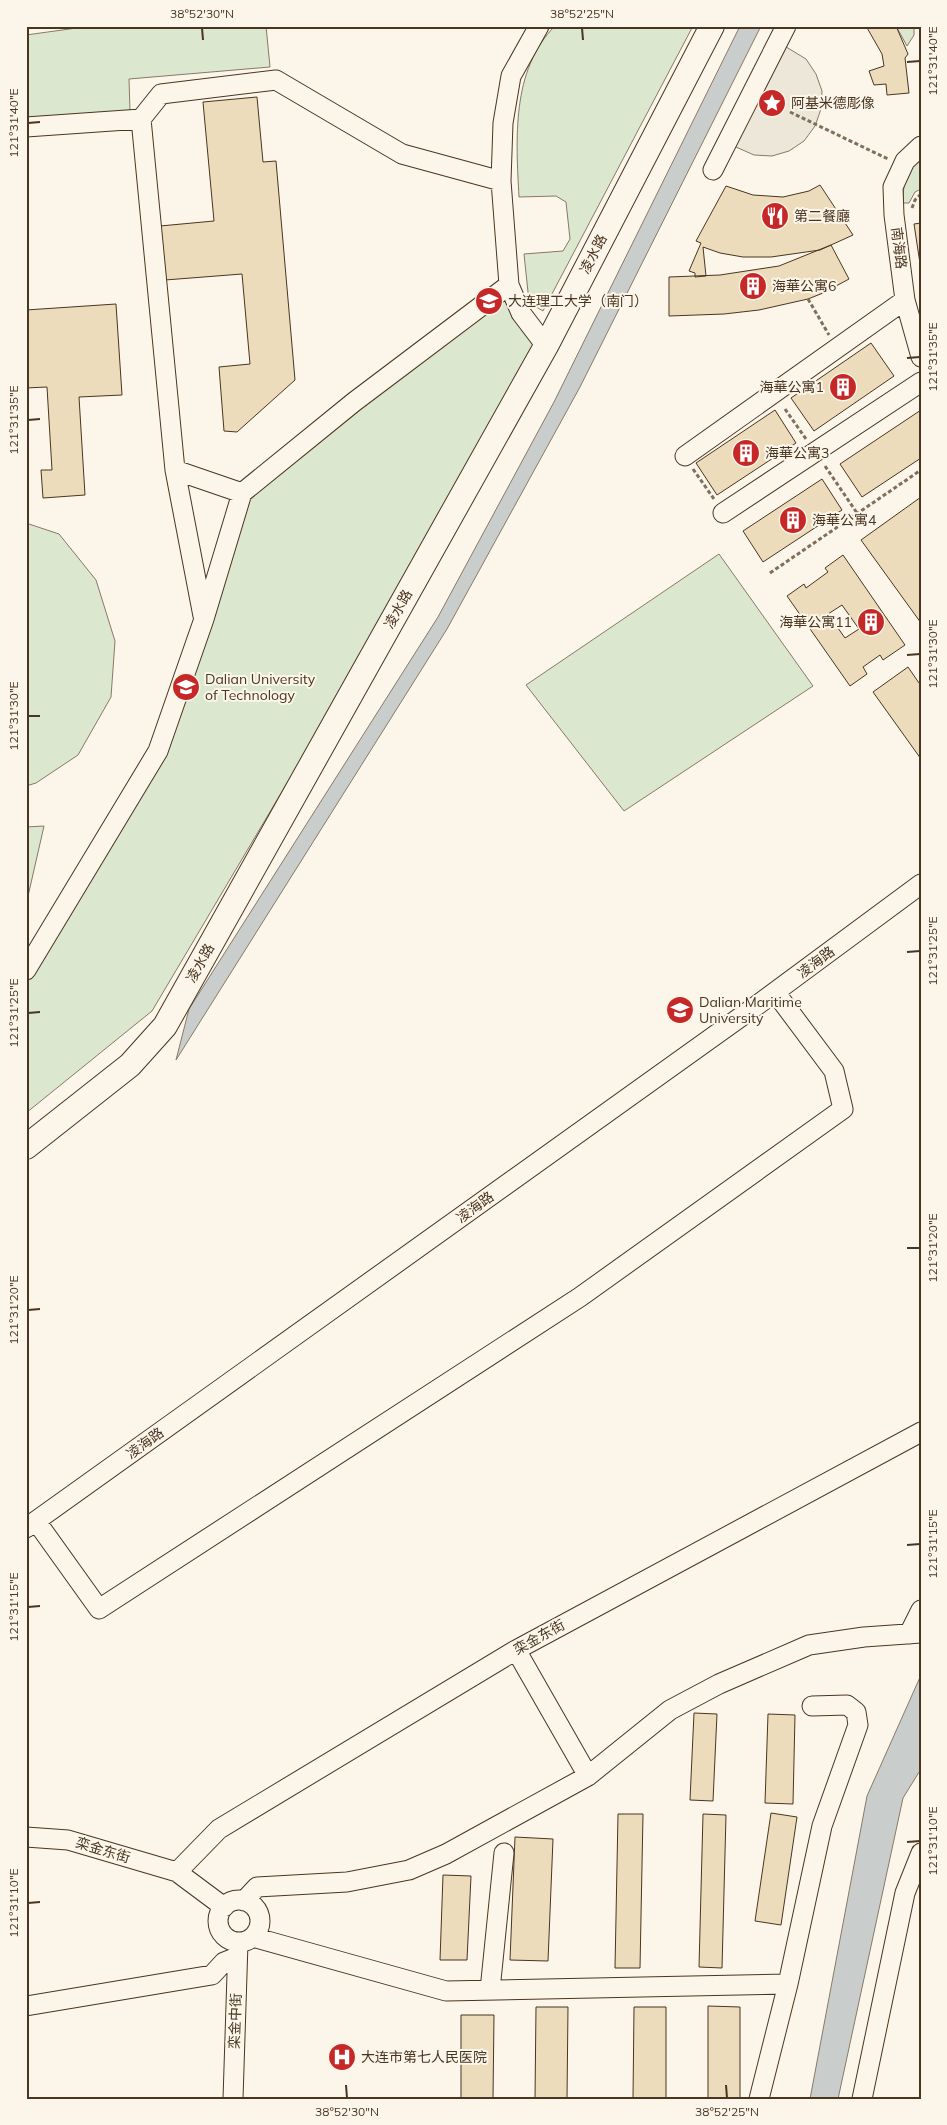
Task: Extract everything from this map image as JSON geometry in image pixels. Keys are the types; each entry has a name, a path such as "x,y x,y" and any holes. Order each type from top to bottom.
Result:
{"main road":[{"name":"凌水路","path":"26,1147 130,1065 165,1026 546,346 712,26"}],"street":[{"path":"539,26 511,76 503,123 501,181 509,285 521,313 546,346"},
{"path":"713,170 786,26"},
{"path":"204,619 175,470 141,119 161,94 276,80 402,154 501,181"},
{"path":"26,126 141,119"},
{"name":"南海路","path":"921,146 905,161 893,187 894,215 905,300 921,357"},
{"path":"26,970 158,751 204,619 242,493 354,402 509,285"},
{"path":"685,456 905,300"},
{"path":"723,512 921,382"},
{"path":"175,470 242,493"},
{"name":"凌海路","path":"31,1524 775,992 921,884"},
{"path":"31,1524 98,1608 588,1292 843,1108 834,1071 775,992"},
{"name":"栾金东街","path":"177,1872 218,1828 516,1650 920,1436"},
{"path":"244,1901 257,1887 347,1882 409,1870 446,1854 588,1776 670,1710 719,1684 809,1645 864,1637 915,1634 921,1610"},
{"path":"516,1650 588,1776"},
{"path":"759,2099 788,1984 822,1826 858,1725 856,1712 847,1705 812,1706"},
{"name":"栾金东街","path":"26,1837 68,1840 177,1872 224,1906"},
{"path":"862,2099 906,1893 921,1853"},
{"path":"490,1990 504,1854"},
{"path":"26,2006 212,1975 243,1945 260,1926 258,1913 255,1908 244,1901 234,1901 224,1906 218,1917 219,1929 226,1939 243,1945 446,1991 788,1984"},
{"name":"栾金中街","path":"233,2099 243,1945"}],"path":[{"path":"790,112 894,162"},
{"path":"808,299 838,348"},
{"path":"685,456 723,512"},
{"path":"770,573 921,470"}],"green space":[{"path":"91,26 266,26 270,67 129,79 130,111 26,118 26,35"},
{"path":"555,26 693,26 543,311 533,305 528,292 524,254 563,251 570,239 566,202 556,196 519,197 517,129 523,84 530,63 541,44"},
{"path":"896,26 914,26 914,35 907,46"},
{"path":"921,159 921,189 915,192 909,203 903,203 908,173"},
{"path":"509,285 546,346 152,1011 26,1113 26,970 158,751 242,493"},
{"path":"26,523 59,534 96,580 115,641 111,697 78,755 36,783 26,786"},
{"path":"719,554 813,686 624,811 526,685"},
{"path":"44,826 26,905 26,827"}],"shaded area":[{"path":"740,26 761,26 580,387 447,629 176,1060 189,1009 438,617 554,402"},
{"path":"778,42 806,59 816,74 822,91 821,109 815,126 804,141 789,151 772,156 754,155 727,143"},
{"path":"921,1675 921,1769 903,1798 838,2099 810,2099 867,1796"}],"building":[{"path":"866,26 896,26 908,54 905,58 909,93 887,95 886,84 874,85 869,71 884,66 882,54"},
{"path":"257,97 263,162 276,161 295,380 237,432 224,431 219,367 250,364 242,274 165,280 160,226 214,221 203,102"},
{"name":"第二餐廳","path":"820,185 853,235 820,250 771,257 743,257 720,253 703,247 706,276 695,277 695,273 689,271 701,243 696,241 726,186 753,195 783,197 809,191"},
{"path":"921,223 921,270 914,224"},
{"name":"海華公寓6","path":"831,245 849,279 823,293 808,299 759,310 724,314 669,316 669,277 720,275 779,266"},
{"path":"116,304 122,395 79,397 85,495 43,498 41,470 52,470 47,387 26,388 26,310"},
{"name":"海華公寓1","path":"871,343 894,376 814,431 791,398"},
{"name":"海華公寓3","path":"775,410 796,443 717,495 696,463"},
{"path":"921,410 921,458 862,497 840,464"},
{"name":"海華公寓4","path":"822,479 842,510 763,562 743,531"},
{"path":"921,497 921,623 861,540"},
{"name":"海華公寓11","path":"843,555 905,645 883,660 880,655 863,667 867,674 850,686 787,596 804,584 806,588 828,572 825,568","holes":["842,605 859,629 845,638 828,614"]},
{"path":"908,667 919,683 921,682 921,759 873,692"},
{"path":"694,1713 717,1714 713,1801 690,1800"},
{"path":"768,1714 795,1715 793,1804 765,1803"},
{"path":"771,1813 797,1817 781,1925 755,1921"},
{"path":"618,1814 643,1814 640,1968 615,1968"},
{"path":"703,1814 726,1815 722,1968 699,1967"},
{"path":"515,1837 553,1839 548,1961 510,1960"},
{"path":"443,1875 471,1876 467,1960 440,1960"},
{"path":"708,2006 740,2007 740,2099 708,2099"},
{"path":"536,2007 568,2007 567,2099 535,2099"},
{"path":"634,2007 666,2007 666,2099 633,2099"},
{"path":"461,2015 494,2015 493,2099 461,2099"}],"place":[{"name":"阿基米德彫像","path":"772,103"},
{"name":"第二餐廳","path":"775,216"},
{"name":"海華公寓6","path":"753,286"},
{"name":"大连理工大学（南门）","path":"489,301"},
{"name":"海華公寓1","path":"843,387"},
{"name":"海華公寓3","path":"746,453"},
{"name":"海華公寓4","path":"793,520"},
{"name":"海華公寓11","path":"871,622"},
{"name":"Dalian University of Technology","path":"186,687"},
{"name":"Dalian Maritime University","path":"680,1010"},
{"name":"大连市第七人民医院","path":"342,2057"}]}
